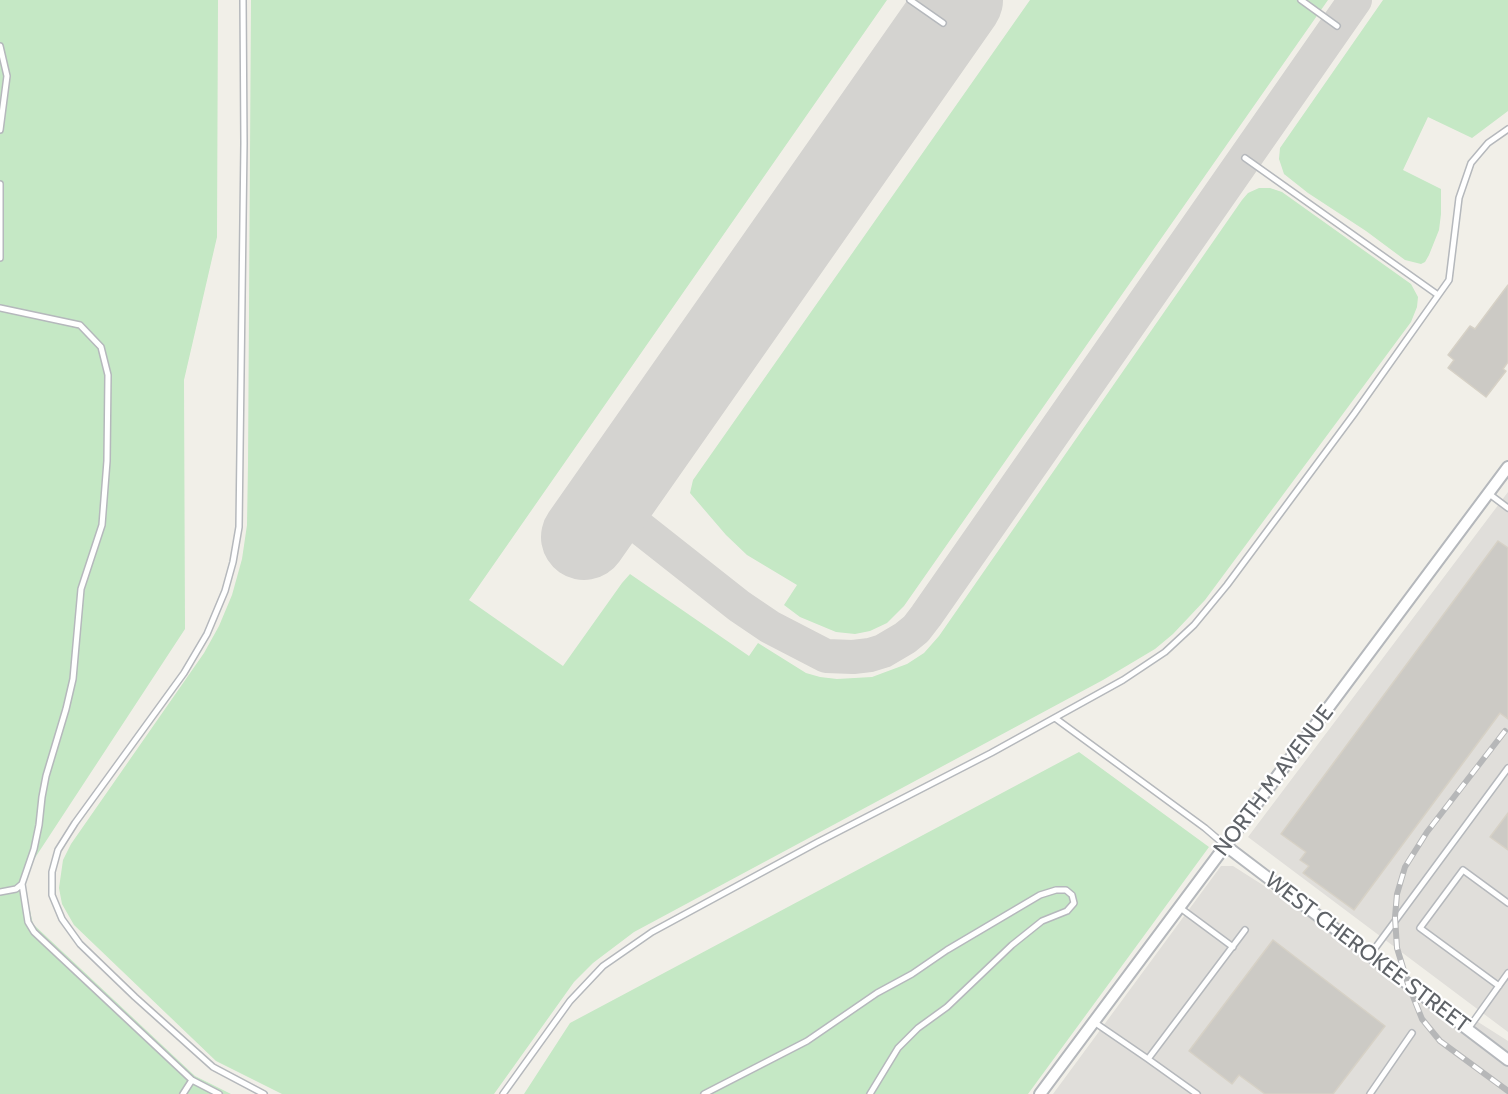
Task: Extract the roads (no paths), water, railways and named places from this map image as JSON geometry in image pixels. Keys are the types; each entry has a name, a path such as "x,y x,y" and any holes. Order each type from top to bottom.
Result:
{"street":[{"name":"NORTH M AVENUE","path":"1040,1094 1508,466"},
{"name":"WEST CHEROKEE STREET","path":"1226,846 1508,1060"}],"lane":[{"path":"243,0 244,143 239,527 233,562 225,591 207,633 184,673 75,823 58,850 52,872 52,895 62,920 80,944 135,997 213,1067 264,1094"},
{"path":"910,0 943,23"},
{"path":"1301,0 1337,26"},
{"path":"0,46 7,76 0,130"},
{"path":"503,1094 570,1001 603,966 644,937 818,842 992,753 1123,680 1165,652 1194,625 1227,585 1340,433 1449,280 1459,198 1471,163 1488,143 1508,129"},
{"path":"1245,159 1438,295"},
{"path":"0,184 0,258"},
{"path":"0,308 80,325 93,336 101,347 108,375 107,461 102,525 81,589 73,679 46,776 34,849 22,884 28,922 34,932 192,1080 219,1094"},
{"path":"1488,493 1508,508"},
{"path":"1054,718 1205,828 1226,846"},
{"path":"1370,955 1508,768"},
{"path":"1498,986 1420,928 1463,870 1508,903"},
{"path":"0,892 16,889 22,884"},
{"path":"704,1094 807,1041 877,993 1040,895 1056,890 1066,890 1072,895 1074,903 1067,911 1042,921 1012,945 947,1007 918,1028 898,1048 870,1094"},
{"path":"1179,907 1233,947"},
{"path":"1148,1059 1245,930"},
{"path":"1467,1029 1508,973"},
{"path":"1094,1022 1197,1094"},
{"path":"1370,1094 1412,1033"},
{"path":"183,1094 192,1080"}],"railway":[{"path":"1505,731 1427,832 1405,867 1397,894 1395,917 1397,948 1422,1019 1440,1041 1508,1091"}]}
